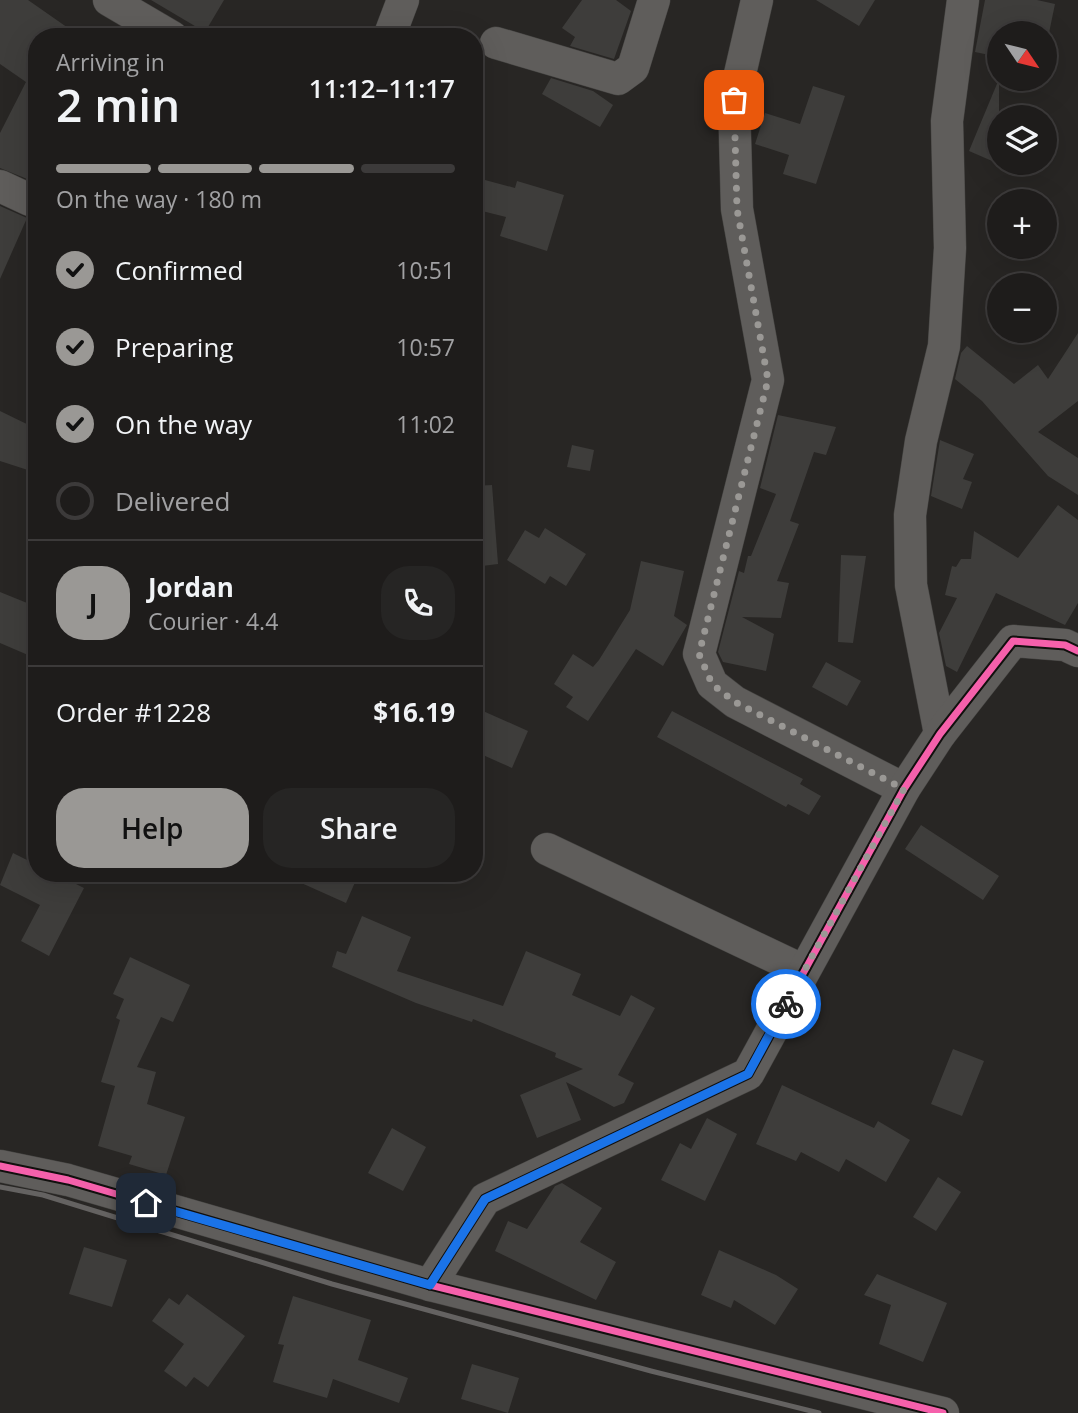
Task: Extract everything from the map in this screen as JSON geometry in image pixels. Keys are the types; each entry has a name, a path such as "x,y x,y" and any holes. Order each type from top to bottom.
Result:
{"street":[{"path":"109,0 157,28"},
{"path":"392,28 403,0"},
{"path":"496,43 618,79 634,68 654,0"},
{"path":"757,0 734,100 737,209 768,380 699,654 712,684 735,702 904,789"},
{"path":"940,734 911,585 910,515 921,441 944,346 950,248 947,121 963,0"},
{"path":"0,186 28,199"},
{"path":"430,1285 485,1199 748,1074 904,789 940,734 1013,641 1066,645 1078,651"},
{"path":"547,849 804,971"},
{"path":"0,1166 68,1180 430,1285 943,1413"}],"building":[{"path":"0,0 28,0 68,28 28,28 28,179 0,168 0,133 26,82 0,64"},
{"path":"151,0 224,0 207,28 198,28"},
{"path":"582,0 616,0 631,11 614,59 570,46 575,37 562,28"},
{"path":"816,0 875,0 859,26"},
{"path":"985,0 1037,0 1055,4 1051,21 987,21 987,54 975,52"},
{"path":"551,78 593,91 613,105 600,127 542,94"},
{"path":"813,86 845,96 816,184 783,174 789,155 755,144 765,113 800,124"},
{"path":"994,91 999,91 999,105 988,105"},
{"path":"987,108 987,159 969,151"},
{"path":"483,179 515,188 517,181 564,195 547,251 500,236 506,217 483,211"},
{"path":"0,206 27,218 0,279"},
{"path":"1078,333 1078,401 1038,432 1078,458 1078,495 1048,476 982,401 955,379 961,353 967,346 1014,384 1038,365 1048,379"},
{"path":"0,411 28,425 28,470 0,461"},
{"path":"778,415 836,427 826,455 814,452 790,521 799,524 777,581 789,583 781,618 742,617 774,634 766,671 723,662 718,652 739,571 744,573 748,556 751,556 776,494 760,488"},
{"path":"940,440 974,454 963,479 972,482 962,509 931,496"},
{"path":"572,445 594,450 590,471 567,467"},
{"path":"492,485 498,564 483,566 483,486"},
{"path":"1058,505 1078,520 1078,603 1065,625 996,593 957,672 946,666 939,633 957,598 945,595 952,566 956,567 961,559 971,559 974,531 1018,558"},
{"path":"545,528 586,554 566,586 550,576 545,584 507,560 525,530 539,538"},
{"path":"841,555 866,556 853,643 838,642"},
{"path":"641,561 684,571 674,616 687,625 663,666 636,649 588,721 566,707 573,697 554,684 573,654 593,667 599,660 630,610"},
{"path":"0,592 28,603 28,655 0,643"},
{"path":"826,662 861,681 847,706 812,687"},
{"path":"483,711 528,731 512,768 483,755"},
{"path":"672,711 803,779 800,784 821,796 809,815 788,804 786,807 657,737"},
{"path":"921,825 999,876 983,900 905,849"},
{"path":"13,853 28,860 28,882 72,882 84,888 49,956 21,941 40,905 0,885"},
{"path":"299,882 355,882 346,903"},
{"path":"362,916 411,937 397,971 503,1006 526,951 581,974 572,995 620,1016 631,995 655,1008 618,1075 634,1083 624,1103 614,1107 566,1082 581,1120 537,1138 520,1095 583,1069 555,1057 556,1053 473,1019 472,1022 416,1003 332,967 337,951 346,954"},
{"path":"130,957 190,985 173,1022 161,1017 137,1067 156,1072 147,1104 185,1117 166,1175 129,1164 132,1156 98,1146 115,1086 101,1082 120,1020 116,1018 124,999 113,994"},
{"path":"953,1049 984,1061 962,1116 931,1104"},
{"path":"782,1085 874,1128 878,1121 910,1140 886,1182 846,1159 839,1172 801,1152 796,1161 756,1144"},
{"path":"707,1118 737,1134 705,1201 661,1180 680,1143 691,1149"},
{"path":"392,1128 426,1147 403,1191 368,1173"},
{"path":"938,1177 961,1192 936,1231 913,1217"},
{"path":"562,1183 602,1208 580,1242 616,1262 596,1300 495,1251 508,1221 527,1229 555,1186"},
{"path":"84,1247 127,1260 112,1307 69,1294"},
{"path":"719,1250 776,1275 798,1289 775,1325 734,1300 731,1308 701,1295"},
{"path":"877,1274 947,1303 923,1362 879,1344 891,1305 864,1295"},
{"path":"187,1294 245,1336 208,1387 194,1377 186,1387 164,1371 184,1344 152,1321 169,1298 179,1305"},
{"path":"293,1296 371,1320 358,1360 408,1378 399,1403 333,1379 327,1398 273,1382 284,1345 278,1344"},
{"path":"472,1364 519,1378 508,1413 461,1399"}],"railway":[{"path":"0,1187 43,1195 332,1284 651,1371 819,1413"}],"cycle path":[{"path":"430,1285 485,1199 748,1074 904,789 940,734 1013,641 1065,645 1078,651"},
{"path":"0,1166 68,1180 430,1285 943,1413"}],"way so far":[{"path":"734,100 737,209 768,380 699,654 712,684 735,702 904,789 786,1004"}],"route":[{"path":"146,1203 430,1285 485,1199 748,1074 786,1004"}]}
